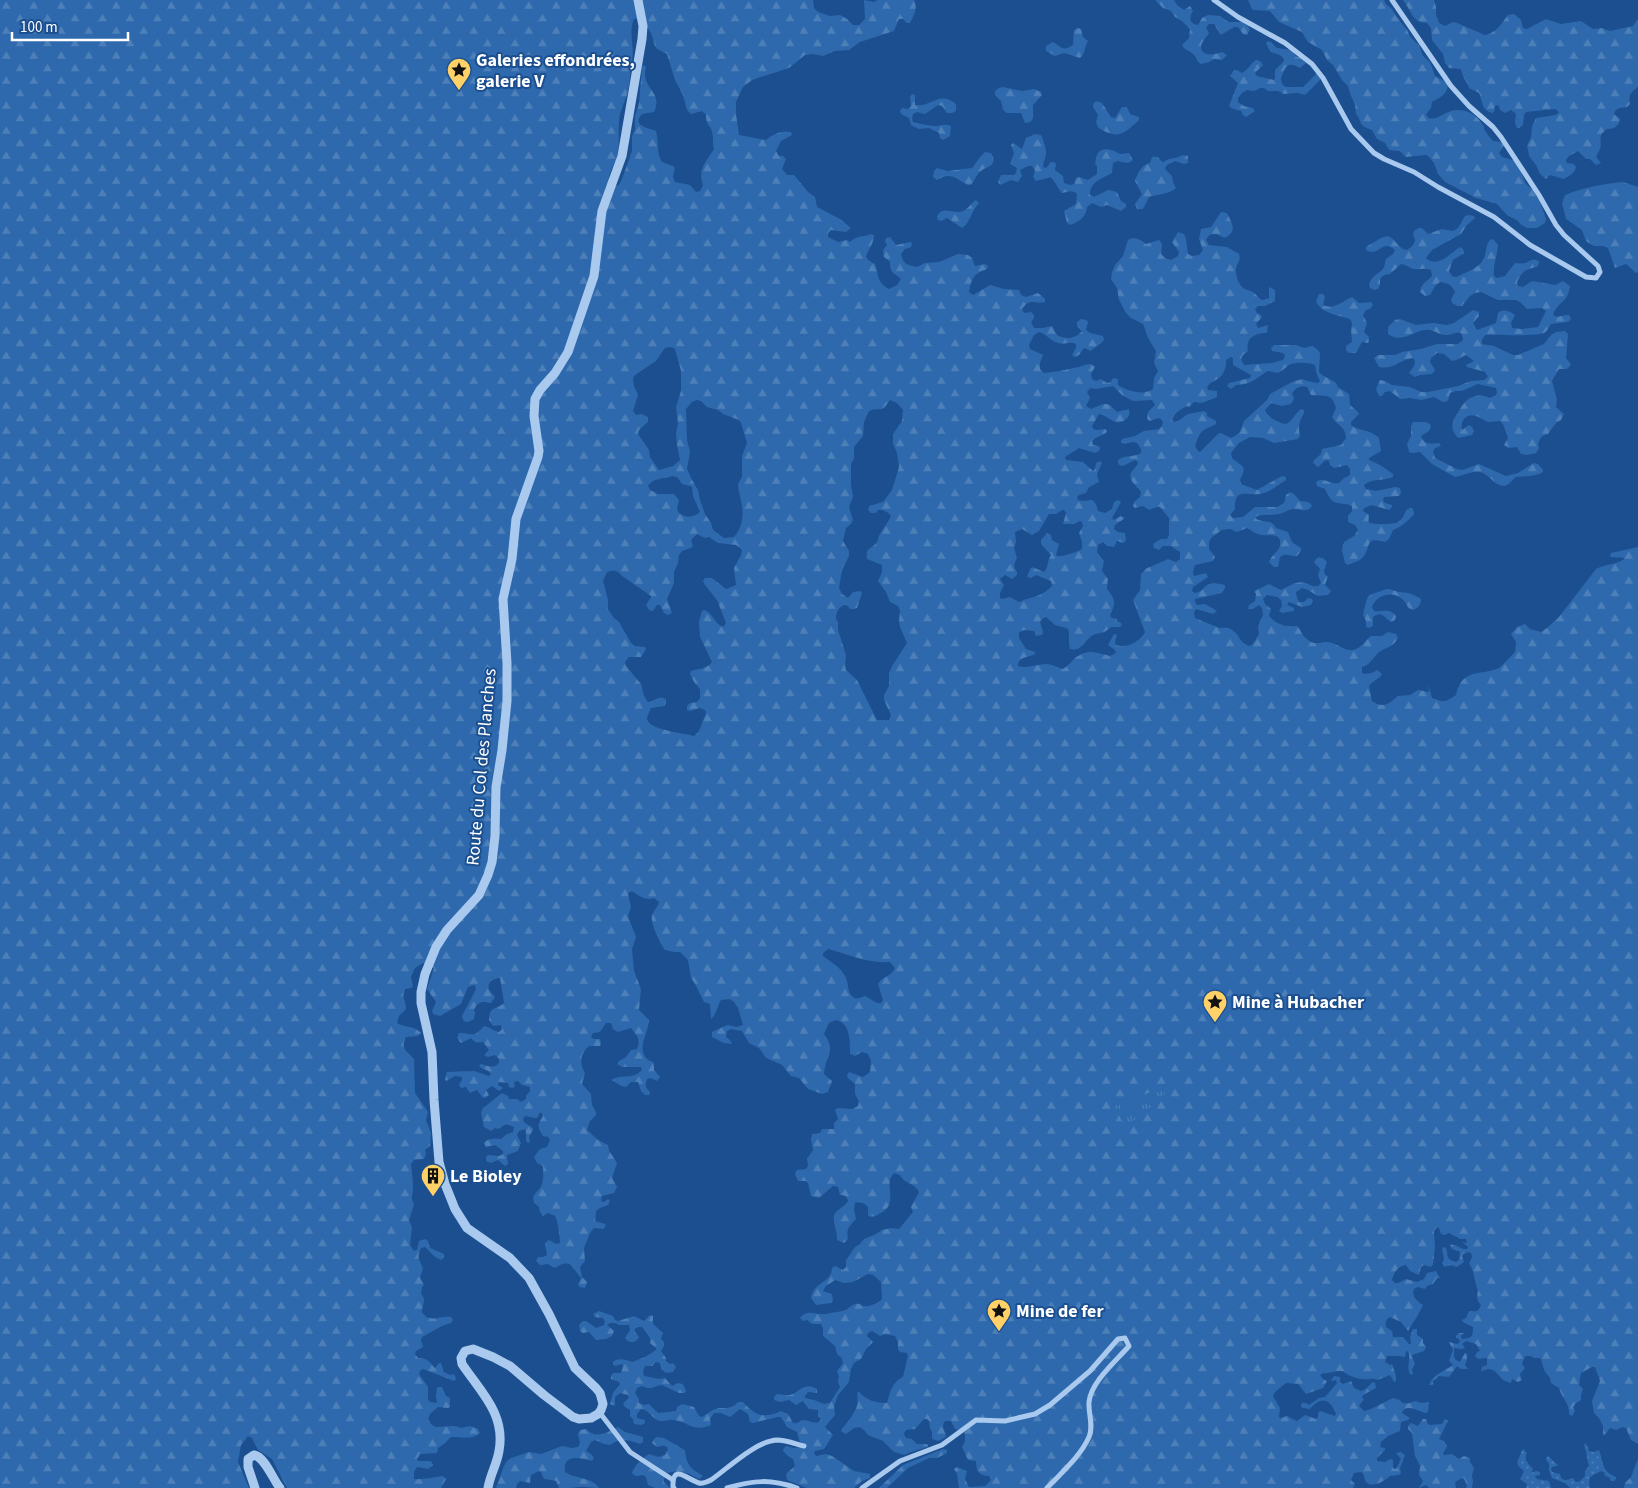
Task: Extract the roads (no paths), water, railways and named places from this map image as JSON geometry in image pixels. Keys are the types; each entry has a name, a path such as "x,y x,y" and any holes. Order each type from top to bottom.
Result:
{"street":[{"name":"Route du Col des Planches","path":"600,1412 603,1404 600,1393 576,1368 549,1314 528,1278 510,1258 467,1228 461,1221 453,1204 439,1162 433,1056 421,999 425,974 436,948 447,930 479,895 487,879 492,862 496,794 507,701 508,663 503,599 512,559 516,519 538,457 534,407 538,393 557,370 569,348 594,276 601,216 622,156 642,39 643,26 638,0"},
{"path":"1214,0 1244,21 1289,45 1312,64 1323,78 1352,132 1377,156 1414,172 1494,217 1526,242 1586,277 1596,278 1600,270 1597,264 1560,230 1501,137 1455,91 1392,0"},
{"path":"862,1488 900,1462 942,1445 976,1420 1005,1421 1035,1414 1050,1405 1090,1371 1118,1339 1124,1338 1129,1346 1092,1388 1089,1403 1090,1435 1077,1456 1047,1488"},
{"path":"488,1488 499,1452 499,1427 487,1397 462,1364 461,1358 465,1351 473,1349 510,1366 573,1417 588,1419 600,1412 630,1452 673,1480"},
{"path":"674,1488 673,1480 675,1475 684,1475 697,1482 706,1483 756,1447 771,1441 778,1440 804,1446"},
{"path":"255,1488 247,1465 249,1458 254,1454 262,1459 280,1488"},
{"path":"727,1488 754,1481 767,1480 781,1482 798,1488"}],"place":[{"name":"Galeries effondrées, galerie V","path":"459,91"},
{"name":"Mine à Hubacher","path":"1215,1023"},
{"name":"Le Bioley","path":"433,1197"},
{"name":"Mine de fer","path":"999,1332"}]}
